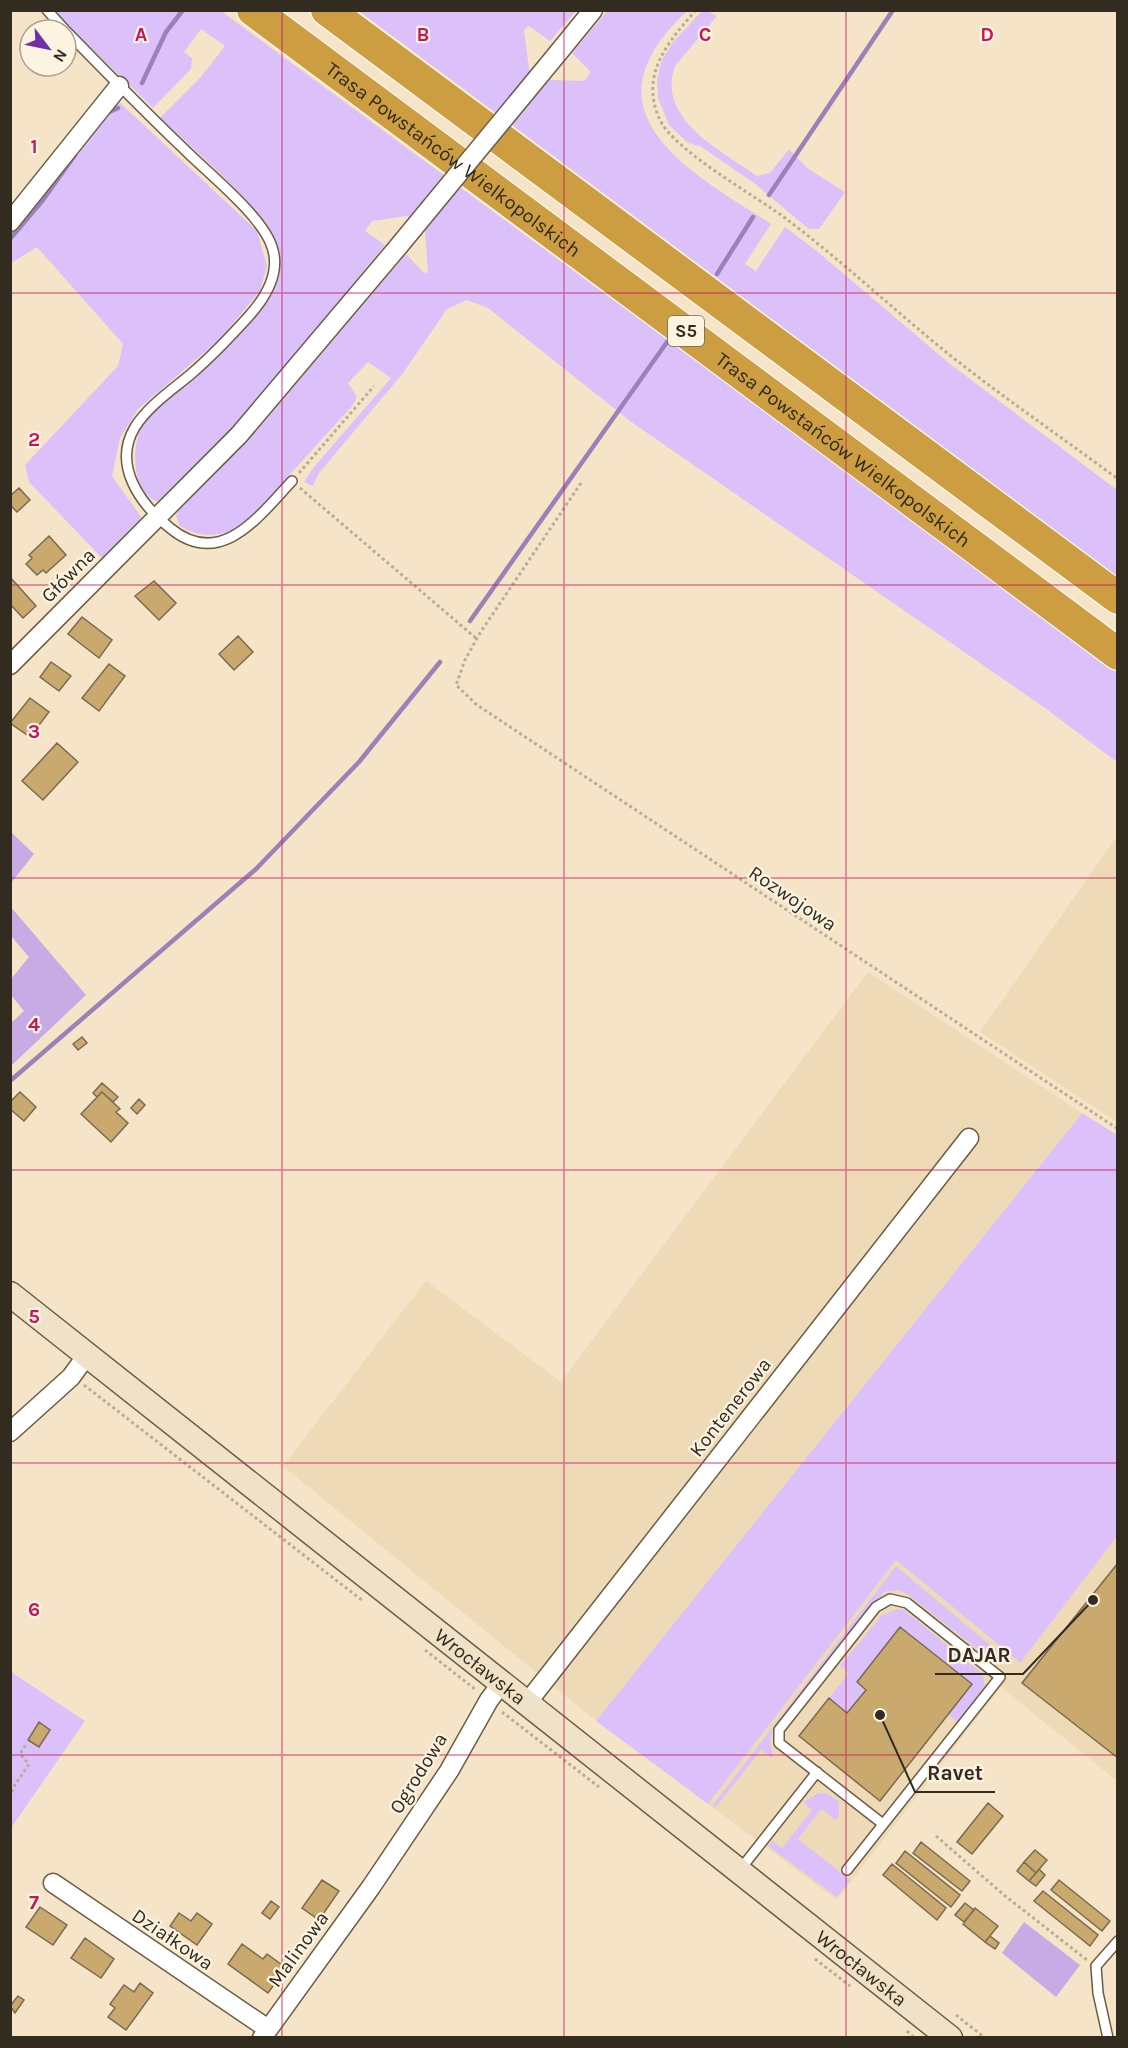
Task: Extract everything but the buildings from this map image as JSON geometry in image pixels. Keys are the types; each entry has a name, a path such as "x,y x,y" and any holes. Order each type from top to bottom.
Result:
{"highway":[{"name":"Trasa Powstańców Wielkopolskich","path":"253,10 1118,654"},
{"name":"S5","path":"327,10 1118,598"}],"main road":[{"name":"Wrocławska","path":"10,1294 495,1692 527,1704 739,1871 953,2026"}],"street":[{"name":"Główna","path":"10,665 158,519 239,435 398,247 593,10"},
{"path":"10,222 119,86"},
{"name":"Kontenerowa","path":"527,1704 969,1138"},
{"path":"10,1432 71,1377 87,1355"},
{"name":"Ogrodowa","path":"371,1887 449,1771 495,1692"},
{"name":"Działkowa","path":"53,1883 265,2033"},
{"name":"Malinowa","path":"265,2033 371,1887"}],"lane":[{"path":"78,43 257,222 266,233 273,248 275,267 271,284 260,304 222,347 146,412 134,427 126,456 129,477 158,519 179,536 199,542 226,542 250,526 292,481"},
{"path":"847,1870 1000,1677 907,1603 890,1599 876,1607 779,1730 779,1743 883,1824"},
{"path":"739,1871 817,1772"},
{"path":"1108,2037 1098,1993 1096,1966 1118,1941"}],"path":[{"path":"696,10 668,42 656,64 651,93 659,118 671,139 787,219 947,353 1118,479"},
{"path":"374,386 292,481 477,639 581,483"},
{"name":"Rozwojowa","path":"477,639 465,660 456,685 477,705 1118,1129"},
{"path":"71,1377 90,1387 370,1606"},
{"path":"418,1644 495,1692 606,1793"},
{"path":"10,1798 13,1788 29,1764 20,1754 27,1743"},
{"path":"936,1836 1004,1895 1096,1966"},
{"path":"812,1956 853,1988"},
{"path":"953,2026 985,2037"},
{"path":"905,2029 914,2037"}],"shaded area":[{"path":"53,11 221,11 1117,671 1117,762 1045,708 630,421 488,308 467,300 447,309 403,373 319,473 313,486 304,482 314,467 391,378 368,362 348,383 357,397 353,405 243,526 219,534 203,535 179,525 176,515 179,510 253,434 406,254 424,273 428,272 425,231 407,216 372,221 365,231 385,245 238,424 161,502 151,498 143,490 138,480 136,468 135,455 140,430 160,404 211,362 259,311 270,292 277,271 278,250 273,236 246,200 160,118 200,78 225,46 201,29 184,52 192,58 191,69 153,108 78,35 78,18 60,18"},
{"path":"359,11 576,11 550,41 529,26 524,30 529,69 550,80 584,81 591,72 572,53 607,11 687,11 662,38 650,58 642,86 645,112 657,136 676,157 700,177 771,224 745,264 756,271 785,227 818,252 950,364 1117,490 1117,576"},
{"path":"702,11 717,16 675,66 672,85 675,102 683,117 710,144 757,176 770,173 789,149 807,168 845,192 819,229 809,229 754,183 700,146 688,143 669,125 658,98 657,79 662,60 673,42"},
{"path":"116,99 257,231 267,266 260,291 220,339 138,409 120,438 112,476 142,518 103,559 29,482 25,465 118,366 123,344 37,247 11,263 11,231 108,105"},
{"path":"11,832 34,854 11,883"},
{"path":"1117,836 1117,1122 980,1032"},
{"path":"10,906 86,995 11,1066 11,1023 24,1011 11,995 11,979 29,957 11,936"},
{"path":"868,972 1082,1113 596,1721 283,1466 426,1281 561,1382"},
{"path":"1082,1113 1117,1135 1117,1536 1020,1663 896,1560 708,1804 596,1721"},
{"path":"1117,1536 1117,1781 1001,1687 837,1900 708,1804 896,1560 1019,1663"},
{"path":"896,1566 1003,1656 994,1658 986,1656 907,1594 899,1590 884,1592 773,1728 770,1743 772,1758 761,1750 716,1807 713,1805"},
{"path":"897,1609 904,1610 983,1674 985,1687 957,1722 948,1714 866,1690 847,1713 829,1698 849,1673 840,1666 881,1616"},
{"path":"11,1672 85,1721 11,1828"},
{"path":"819,1793 828,1794 839,1802 839,1816 836,1820 821,1809 798,1839 850,1880 837,1897 768,1846 772,1841 782,1848 812,1810 803,1802"},
{"path":"1024,1922 1080,1965 1056,1997 1002,1953"}],"waterway":[{"path":"142,83 166,32 183,10"},
{"path":"769,195 893,10"},
{"path":"107,113 118,108"},
{"path":"10,239 43,200 75,155"},
{"path":"717,274 753,217"},
{"path":"470,621 667,342"},
{"path":"10,1081 256,869 359,762 440,662"}],"place":[{"name":"DAJAR","path":"1093,1600"},
{"name":"Ravet","path":"880,1715"}]}
